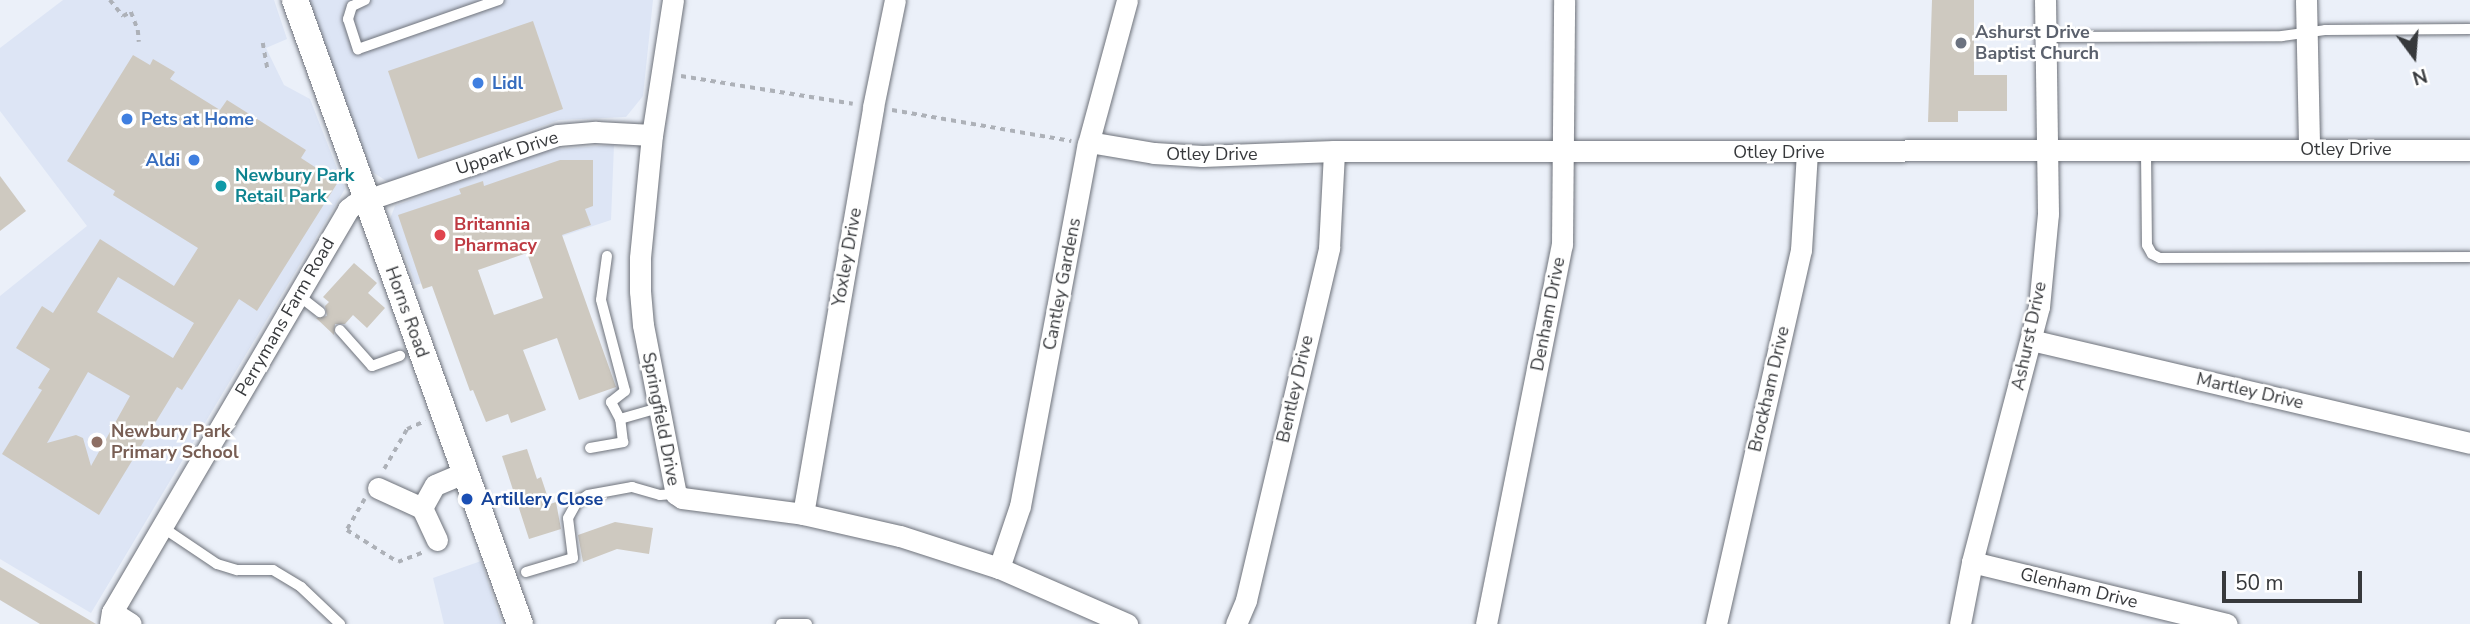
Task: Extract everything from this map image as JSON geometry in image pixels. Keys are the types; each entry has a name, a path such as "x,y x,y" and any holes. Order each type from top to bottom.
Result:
{"street":[{"name":"Horns Road","path":"295,0 520,624"},
{"name":"Springfield Drive","path":"673,0 652,135 640,258 640,291 643,325 676,494 682,498 803,514 900,536 999,568 1127,624"},
{"name":"Yoxley Drive","path":"803,514 873,107 895,0"},
{"name":"Cantley Gardens","path":"999,568 1020,506 1088,142 1127,0"},
{"name":"Denham Drive","path":"1486,624 1562,244 1565,152 1564,0"},
{"name":"Ashurst Drive","path":"1960,624 1972,562 2039,307 2048,214 2045,0"},
{"path":"2306,0 2309,149"},
{"name":"Uppark Drive","path":"365,200 558,135 587,132 652,135"},
{"name":"Otley Drive","path":"1088,142 1154,153 1202,156 1334,151 2470,150"},
{"name":"Bentley Drive","path":"1236,624 1246,600 1329,247 1334,151"},
{"name":"Brockham Drive","path":"1716,624 1801,250 1807,152"},
{"name":"Perrymans Farm Road","path":"111,618 348,209 365,200"},
{"name":"Martley Drive","path":"2031,340 2470,443"},
{"path":"422,508 435,485 466,472"},
{"path":"378,488 422,508 437,540"},
{"name":"Glenham Drive","path":"1972,562 2227,624"},
{"path":"111,618 131,624"}],"lane":[{"path":"365,0 352,6 348,19 358,49 499,0"},
{"path":"2046,37 2282,36 2325,30 2470,29"},
{"path":"2146,152 2147,245 2152,254 2160,258 2470,257"},
{"path":"590,448 623,442 620,419 611,402 625,391 601,300 607,256"},
{"path":"298,295 320,313"},
{"path":"340,330 372,366 400,356"},
{"path":"620,419 658,408"},
{"path":"526,572 573,558 568,518 577,502 588,495 632,486 660,495 676,494"},
{"path":"162,527 217,564 237,570 273,570 301,587 340,624"},
{"path":"782,624 807,624"}],"path":[{"path":"110,0 123,16 131,12 138,30 139,42"},
{"path":"263,43 268,72"}],"shaded area":[{"path":"63,0 274,0 287,39 266,48 284,85 310,99 345,189 91,613 0,559 0,296 87,226 0,111 0,48"},
{"path":"307,0 653,0 643,96 626,117 559,120 388,182 371,171"},
{"path":"614,145 611,220 416,285 390,219 395,206 544,150"},
{"path":"481,561 502,624 444,624 433,578"}],"building":[{"path":"1932,0 1974,0 1974,75 2007,75 2007,111 1958,111 1958,122 1928,122"},
{"path":"533,21 563,109 418,159 388,71"},
{"path":"133,55 150,65 153,59 175,72 170,79 220,110 227,100 306,150 301,158 338,182 257,311 239,299 182,390 177,387 99,515 2,454 42,390 38,388 50,369 16,348 42,306 53,313 100,239 174,286 198,248 113,195 115,191 67,161","holes":["118,277 194,323 173,358 97,312","88,372 130,396 91,466 83,438 76,435 47,443"]},
{"path":"560,160 593,160 593,206 585,209 591,225 562,235 616,387 579,400 557,338 523,350 546,410 511,423 508,414 486,422 473,390 470,391 432,286 423,289 398,215 461,194 459,189 483,181 484,186","holes":["527,253 543,298 494,315 478,270"]},
{"path":"0,176 26,211 0,231"},
{"path":"354,263 377,283 368,293 385,308 367,328 353,315 345,324 335,324 334,335 316,318 327,316 325,306 329,302 323,297"},
{"path":"527,449 537,479 541,477 550,504 556,502 561,529 529,539 502,456"},
{"path":"615,522 653,528 649,554 617,549 583,562 578,535"},
{"path":"0,567 96,624 40,624 0,600"}],"place":[{"name":"Ashurst Drive Baptist Church","path":"1961,43"},
{"name":"Lidl","path":"478,83"},
{"name":"Pets at Home","path":"127,119"},
{"name":"Aldi","path":"194,160"},
{"name":"Newbury Park Retail Park","path":"221,186"},
{"name":"Britannia Pharmacy","path":"440,235"},
{"name":"Newbury Park Primary School","path":"97,442"},
{"name":"Artillery Close","path":"467,499"}]}
